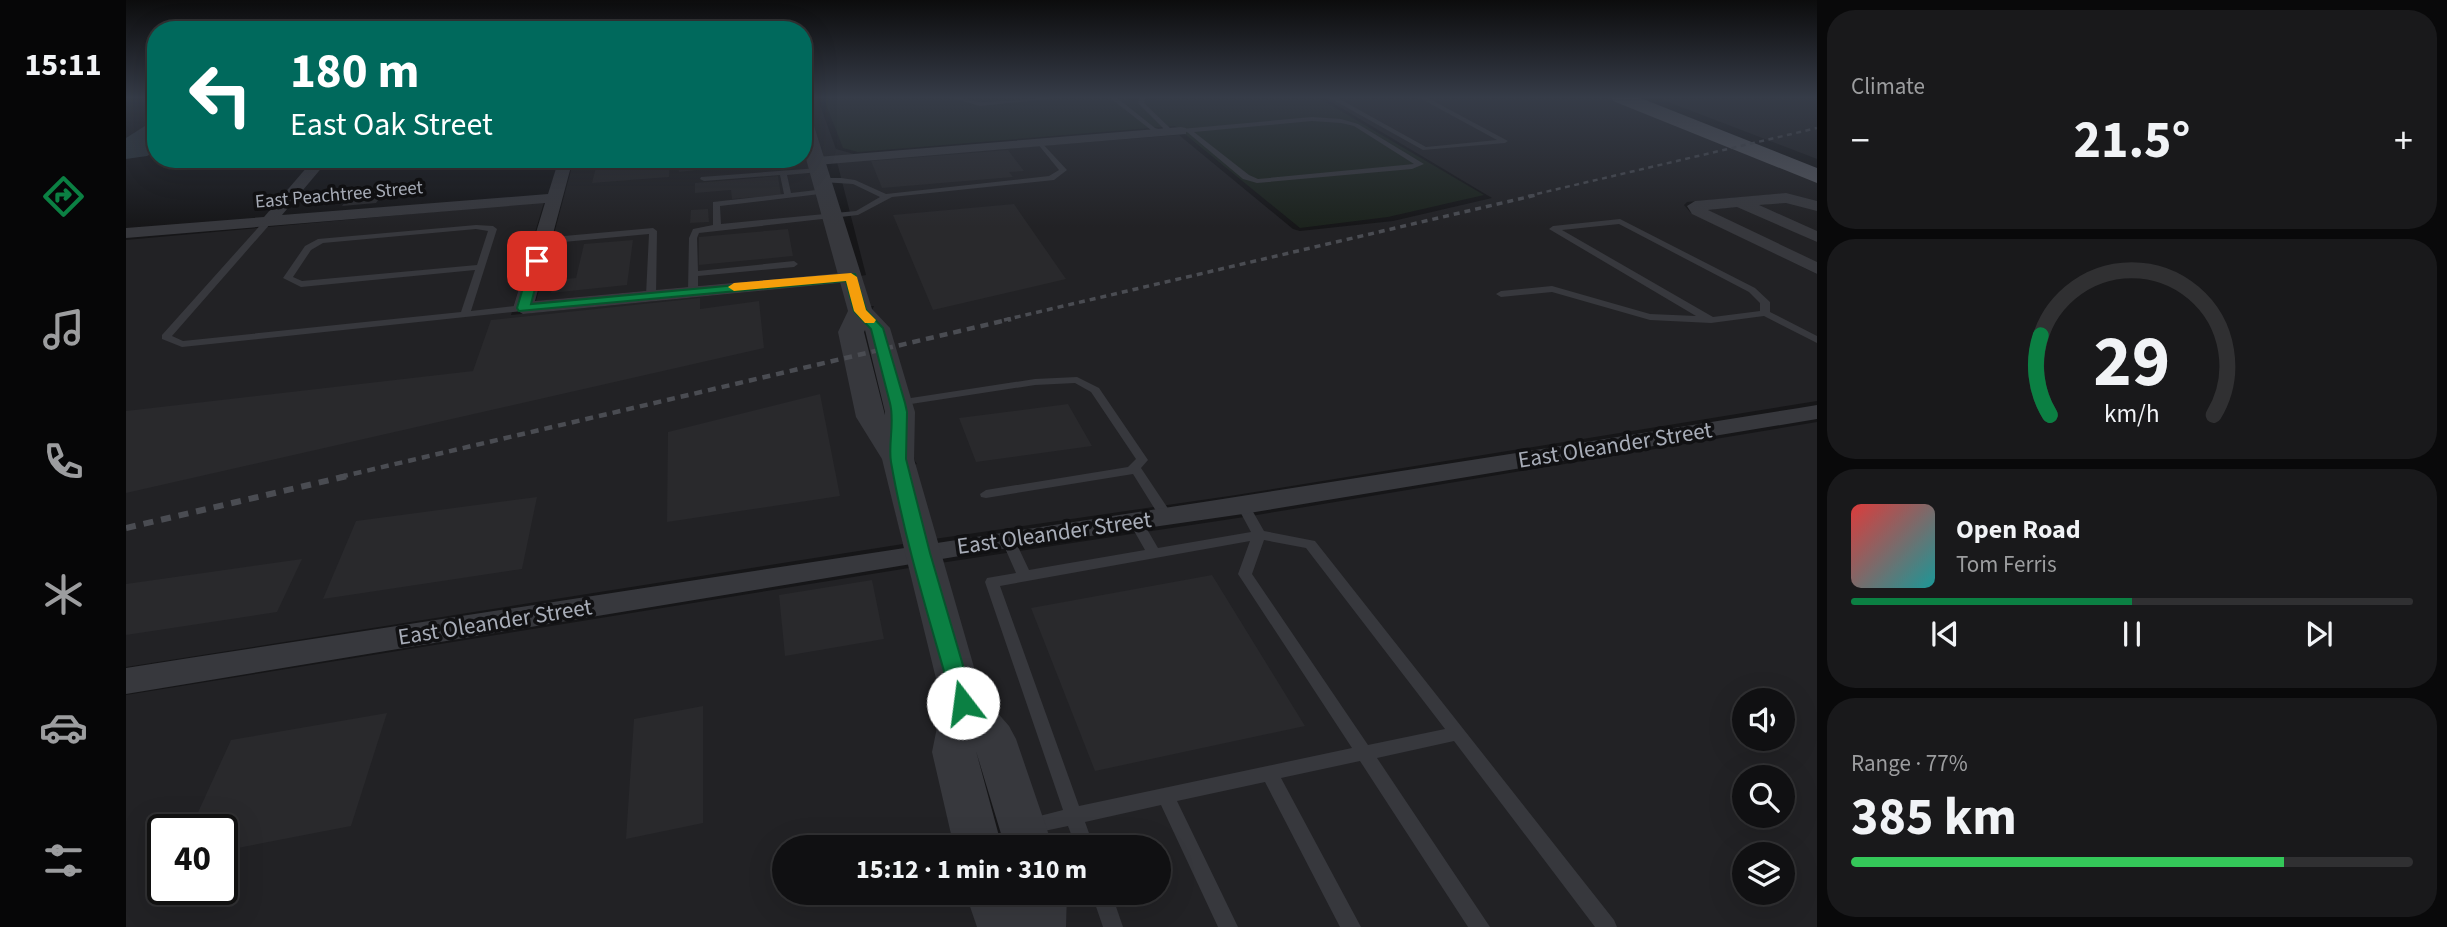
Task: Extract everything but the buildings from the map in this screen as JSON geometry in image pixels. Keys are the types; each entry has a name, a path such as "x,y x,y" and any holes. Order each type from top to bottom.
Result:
{"main road":[{"path":"1728,140 1817,176"},
{"path":"1758,140 1817,163"}],"street":[{"path":"821,176 1074,140"},
{"path":"812,146 860,311 877,328 900,412 898,459 963,703 994,739 1025,835"},
{"path":"267,223 314,168"},
{"path":"563,168 523,308 651,295 693,282 851,277"},
{"name":"East Peachtree Street","path":"126,233 555,198"},
{"path":"1817,206 1786,198 1695,206 1698,211 1817,269"},
{"path":"1739,202 1817,237"},
{"path":"860,311 851,332 871,417 898,459"},
{"name":"East Oleander Street","path":"126,681 1008,539 1243,506 1817,412"},
{"path":"963,703 954,752 975,835"},
{"path":"994,905 1008,927"},
{"path":"1040,927 1041,905"}],"lane":[{"path":"1197,140 1246,177 1257,181 1420,164 1381,140"},
{"path":"1410,140 1426,149 1503,140"},
{"path":"793,264 693,282 693,238 696,231 717,227 858,213 885,197 1051,178 1063,170 1040,143"},
{"path":"783,173 788,196"},
{"path":"704,179 783,173 821,176 861,182 885,197"},
{"path":"717,227 716,200 788,196 821,176"},
{"path":"1711,320 1553,229 1620,221 1752,290 1765,302 1765,313"},
{"path":"267,223 166,337 182,344 523,308"},
{"path":"465,314 481,267 493,229 476,227 321,241 308,248 288,278 301,284 481,267"},
{"path":"542,241 653,232 651,295"},
{"path":"1501,294 1552,289 1650,317 1711,320 1765,313 1817,340"},
{"path":"897,403 1035,382 1077,380 1095,390 1142,460 1132,470 986,494"},
{"path":"1135,467 1166,516"},
{"path":"1243,506 1259,536 1245,575 1480,927"},
{"path":"1136,522 1154,554"},
{"path":"1081,835 992,582 1259,536 1310,544 1607,927"},
{"path":"1008,539 1025,576"},
{"path":"1033,835 1074,817 1458,733"},
{"path":"1270,774 1351,927"},
{"path":"1166,796 1228,927"},
{"path":"1105,905 1113,927"}],"shaded area":[{"path":"126,140 147,140 147,156 126,159"},
{"path":"819,140 833,140 836,149 854,154 824,157"},
{"path":"840,140 1001,140 858,152 843,148"},
{"path":"1112,140 1185,140 1293,229 1300,231 1393,221 1492,198 1395,140 1721,140 1817,179 1817,202 1778,194 1687,202 1684,205 1690,212 1817,274 1817,401 1236,495 934,539 914,465 917,464 912,457 872,310 874,306 870,306 861,276 866,275 837,162"},
{"path":"1192,140 1391,140 1484,195 1388,217 1300,228"},
{"path":"1768,140 1817,140 1817,159"},
{"path":"572,168 810,168 839,273 536,301"},
{"path":"544,202 511,315 842,283 903,544 126,667 126,240"},
{"path":"1792,202 1817,210 1817,233 1756,205"},
{"path":"1740,206 1817,242 1817,264 1707,210"},
{"path":"1817,422 1817,927 1062,927 1063,905 1171,905 1171,835 1045,835 983,699 984,691 978,689 940,563 1251,516"},
{"path":"909,568 943,696 937,700 943,707 956,835 772,835 772,905 972,905 979,927 126,927 126,695"}],"railway":[{"path":"1528,196 1765,140"},
{"path":"1004,320 1536,195"},
{"path":"340,477 1011,319"},
{"path":"126,528 347,476"}],"slow traffic":[{"path":"734,287 851,277 860,311 869,320"}],"route":[{"path":"537,261 523,308 851,277 860,311 877,328 900,412 898,459 963,703"}]}
